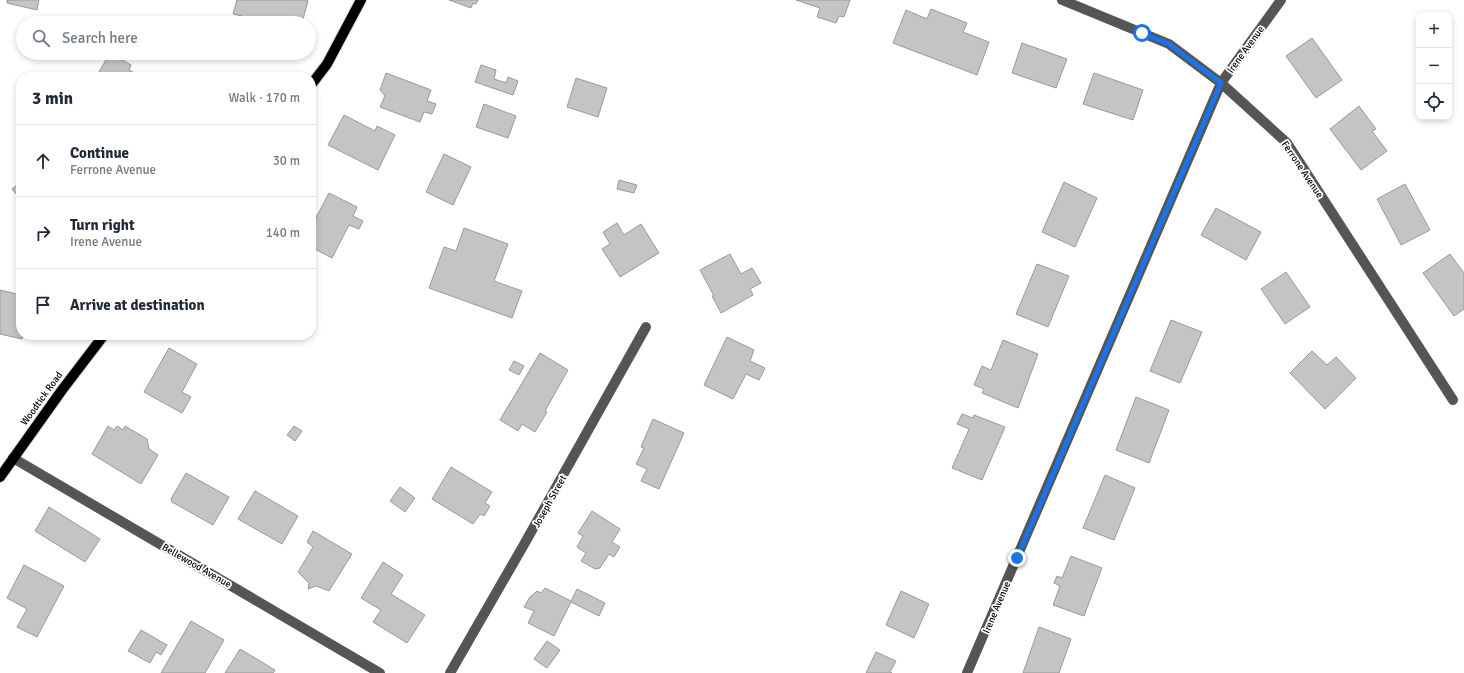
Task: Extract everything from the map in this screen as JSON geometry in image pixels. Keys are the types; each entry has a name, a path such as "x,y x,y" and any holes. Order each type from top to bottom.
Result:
{"main road":[{"path":"316,78 327,64 361,0"},
{"name":"Woodtick Road","path":"0,477 62,390 100,340"}],"street":[{"name":"Ferrone Avenue","path":"1062,0 1169,44 1221,83 1287,143 1453,400"},
{"name":"Irene Avenue","path":"967,673 1221,83 1281,0"},
{"name":"Joseph Street","path":"450,673 646,328"},
{"name":"Bellewood Avenue","path":"13,458 380,673"}],"building":[{"path":"7,0 39,0 37,10 7,3"},
{"path":"237,0 308,1 304,16 242,16 233,14"},
{"path":"449,0 478,0 476,4 473,3 471,8"},
{"path":"796,0 850,0 844,17 839,16 836,23 817,17 820,8"},
{"path":"931,9 967,23 963,32 989,42 977,75 893,43 906,10 927,19"},
{"path":"1312,38 1342,80 1316,98 1286,56"},
{"path":"1022,43 1067,59 1056,88 1012,73"},
{"path":"106,60 122,60 131,65 129,70 133,72 99,72"},
{"path":"481,65 496,70 494,79 506,83 508,77 518,81 513,95 475,82"},
{"path":"386,73 431,90 427,101 436,104 432,114 424,112 420,122 380,107 385,96 380,90"},
{"path":"1094,73 1143,90 1133,120 1083,104"},
{"path":"576,78 607,88 598,117 567,107"},
{"path":"484,104 516,116 508,138 476,127"},
{"path":"1359,106 1376,129 1372,131 1387,151 1361,170 1330,129"},
{"path":"344,115 375,131 377,126 395,135 378,170 328,145"},
{"path":"444,154 471,167 453,205 426,192"},
{"path":"619,180 637,185 634,193 617,189"},
{"path":"1064,182 1097,198 1075,247 1042,232"},
{"path":"1405,184 1430,230 1401,245 1377,199"},
{"path":"16,186 16,194 12,189"},
{"path":"329,193 357,207 353,216 363,221 359,229 349,225 332,258 316,250 316,218"},
{"path":"1216,208 1261,232 1246,260 1201,235"},
{"path":"617,223 624,235 641,224 659,253 620,277 602,249 610,244 603,232"},
{"path":"464,228 508,244 494,281 522,291 512,318 429,288 444,247 456,251"},
{"path":"730,254 741,274 752,268 761,283 750,289 753,295 721,313 700,270"},
{"path":"1450,254 1464,273 1464,309 1454,316 1423,273"},
{"path":"1037,264 1069,276 1048,327 1016,314"},
{"path":"1286,272 1310,307 1285,324 1261,289"},
{"path":"0,290 16,294 16,338 0,334"},
{"path":"1171,320 1202,332 1180,383 1150,371"},
{"path":"727,337 754,350 750,361 765,368 759,380 746,374 733,399 704,385"},
{"path":"1003,340 1038,354 1018,408 982,393 984,389 974,385 982,366 991,370"},
{"path":"169,348 197,364 182,392 191,397 182,413 144,392"},
{"path":"1312,351 1327,365 1336,357 1356,378 1325,409 1290,373"},
{"path":"540,353 568,370 535,432 522,424 518,431 500,420"},
{"path":"514,361 524,366 519,375 509,370"},
{"path":"1136,397 1169,410 1149,463 1116,450"},
{"path":"962,414 973,418 974,415 1005,427 982,480 952,468 969,429 957,424"},
{"path":"653,419 684,433 659,489 641,481 647,469 636,464 644,448 641,447"},
{"path":"108,426 114,430 117,426 123,430 125,426 147,439 149,449 158,455 141,484 92,454"},
{"path":"294,426 302,431 295,441 287,435"},
{"path":"451,467 492,492 485,503 490,506 484,516 480,514 473,524 432,499"},
{"path":"186,473 229,497 213,525 172,502 171,499"},
{"path":"1105,475 1135,488 1114,540 1083,528"},
{"path":"400,487 415,498 405,512 390,501"},
{"path":"255,491 298,516 282,544 238,519"},
{"path":"49,507 100,539 85,562 35,531"},
{"path":"592,511 620,529 612,542 620,547 614,557 609,554 600,568 595,569 581,561 586,553 577,547 583,536 578,533"},
{"path":"313,531 352,554 329,591 316,586 308,589 309,583 298,572 313,547 307,542"},
{"path":"1071,556 1102,568 1084,616 1053,605 1060,586 1054,583 1057,576 1062,578"},
{"path":"383,562 403,575 391,594 425,615 407,643 373,622 381,610 361,598"},
{"path":"24,565 64,586 37,637 17,627 27,609 7,598"},
{"path":"545,588 571,601 577,589 605,603 599,616 571,602 554,636 528,623 534,611 524,607 530,597 537,591 541,593"},
{"path":"901,591 929,604 914,638 886,625"},
{"path":"191,621 224,640 205,673 161,673"},
{"path":"1039,627 1071,639 1059,673 1023,673"},
{"path":"141,630 167,645 161,655 156,652 150,663 128,651"},
{"path":"547,641 560,650 547,668 534,659"},
{"path":"240,649 275,670 273,673 225,673"},
{"path":"876,652 896,661 890,672 892,673 866,673"}],"route":[{"path":"1017,558 1221,83 1169,44 1142,33"}]}
